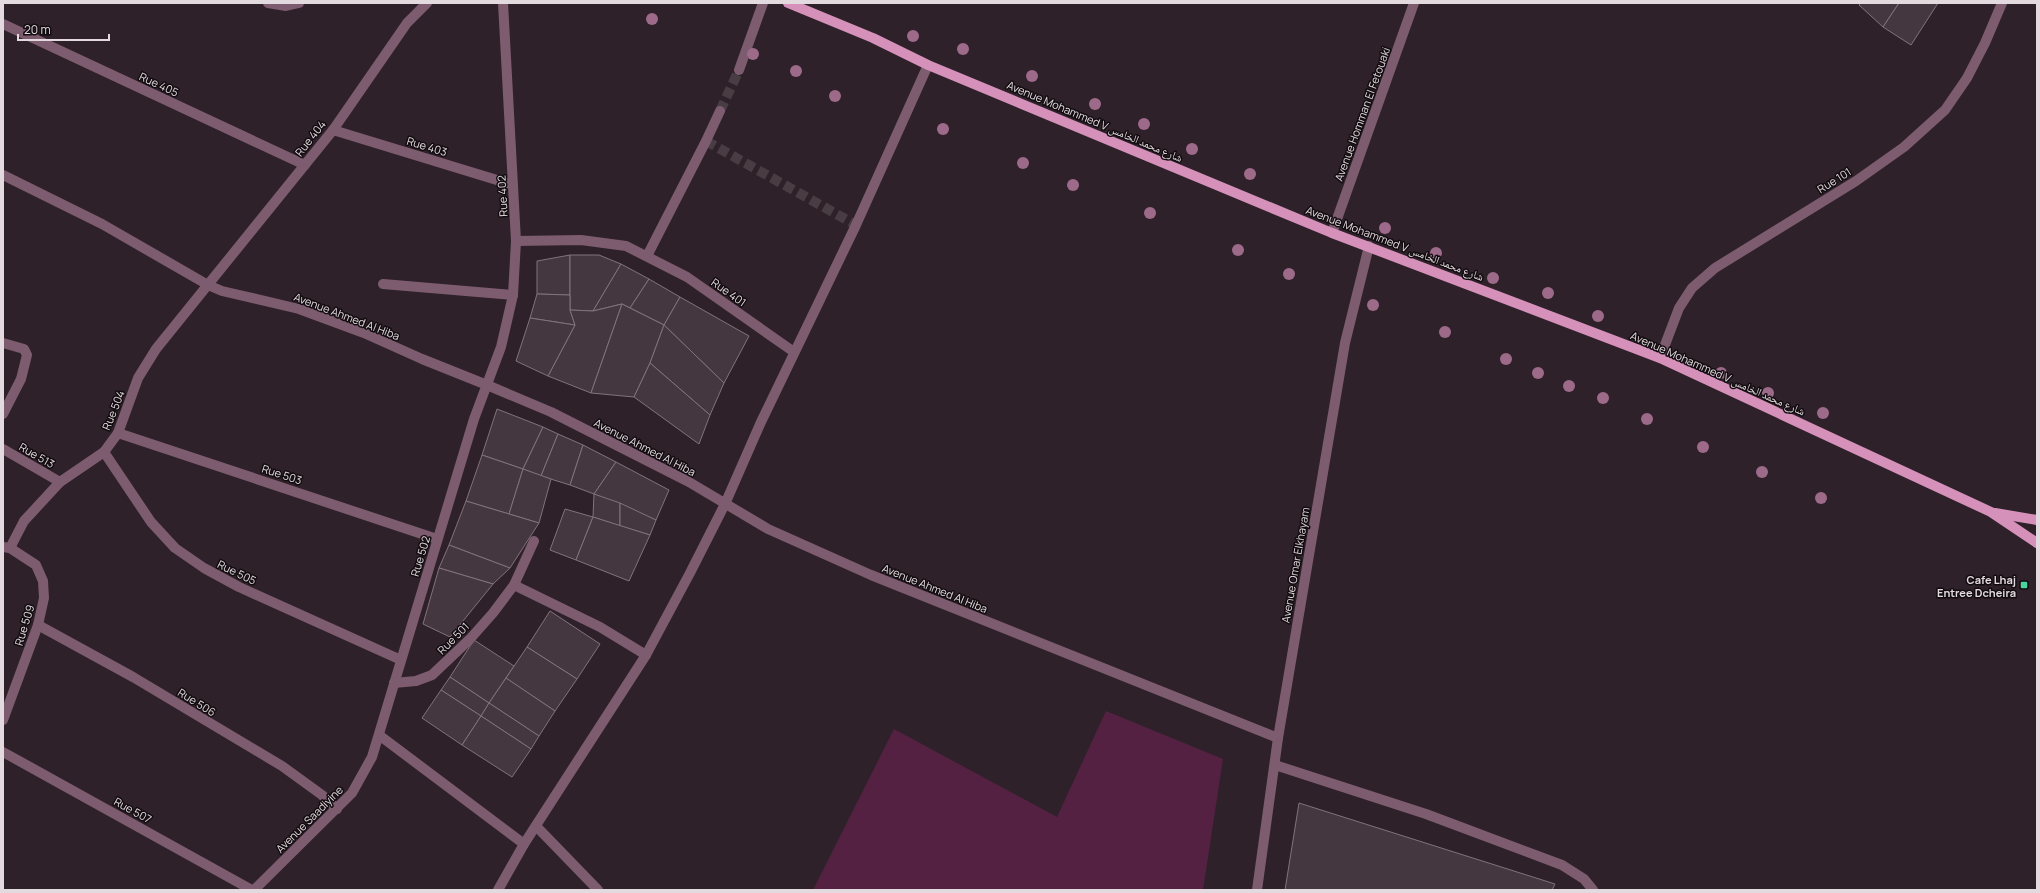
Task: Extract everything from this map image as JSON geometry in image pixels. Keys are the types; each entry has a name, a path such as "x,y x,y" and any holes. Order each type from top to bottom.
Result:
{"main road":[{"name":"Avenue Mohammed V شارع محمد الخامس","path":"788,3 873,38 928,65 1332,233 1660,358 1991,512 2037,543"},
{"name":"Avenue Mohammed V شارع محمد الخامس","path":"1991,512 2037,520"}],"street":[{"path":"268,3 286,6 299,3"},
{"name":"Rue 404","path":"208,285 333,130 407,23 427,3"},
{"name":"Rue 402","path":"487,385 500,347 513,296 516,241 505,73 503,3"},
{"path":"739,70 763,3"},
{"name":"Avenue Homman El Fetouaki","path":"1332,233 1414,3"},
{"name":"Rue 101","path":"1660,358 1679,308 1692,288 1715,268 1862,176 1904,147 1945,110 1967,78 2002,3"},
{"name":"Rue 405","path":"3,24 305,165"},
{"path":"498,890 524,844 646,655 724,504 794,352 856,225 928,65"},
{"path":"647,256 720,111"},
{"name":"Rue 403","path":"333,130 513,185"},
{"name":"Avenue Ahmed Al Hiba","path":"3,175 102,224 208,285 222,291 300,309 364,333 422,359 551,412 689,482 768,529 871,575 1278,738"},
{"name":"Rue 401","path":"516,241 581,240 626,246 687,277 794,352"},
{"name":"Avenue Omar Elkhayam","path":"1257,890 1278,738 1345,343 1369,246"},
{"path":"383,284 513,296"},
{"name":"Rue 504","path":"7,548 24,521 60,482 104,452 118,433 138,378 156,349 208,285"},
{"path":"3,343 24,349 27,355 21,379 3,414"},
{"name":"Rue 502","path":"379,735 474,419 487,385"},
{"name":"Rue 503","path":"118,433 437,539"},
{"name":"Rue 513","path":"3,449 60,482"},
{"name":"Rue 505","path":"104,452 151,522 175,548 204,568 239,586 401,660"},
{"name":"Rue 501","path":"394,683 416,681 432,675 470,639 494,613 514,585 534,541"},
{"name":"Rue 509","path":"3,720 38,625 44,598 43,581 36,565 7,548"},
{"path":"514,585 600,627 646,655"},
{"name":"Rue 506","path":"38,625 139,681 282,766 322,795 337,809"},
{"path":"379,735 524,844"},
{"name":"Avenue Saadiyine","path":"253,890 352,793 364,776 379,735"},
{"name":"Rue 507","path":"3,752 253,890"},
{"path":"1275,765 1426,814 1562,865 1584,879 1593,890"},
{"path":"536,826 598,890"}],"shaded area":[{"path":"1106,711 1223,759 1203,890 813,890 894,729 1057,817"}],"building":[{"path":"1861,3 1899,3 1883,27 1859,5"},
{"path":"1899,3 1938,3 1911,45 1883,27"},
{"path":"570,255 570,295 537,294 537,261"},
{"path":"570,255 599,255 621,264 593,311 570,310"},
{"path":"621,264 649,279 630,308 622,304 593,311"},
{"path":"649,279 680,297 664,325 630,308"},
{"path":"537,294 570,295 570,310 575,325 530,318"},
{"path":"680,297 749,336 724,383 664,325"},
{"path":"622,304 591,393 548,376 575,325 570,310 593,311"},
{"path":"622,304 664,325 650,363 634,397 591,393"},
{"path":"530,318 575,325 548,376 516,361"},
{"path":"664,325 724,383 710,415 650,363"},
{"path":"650,363 710,415 699,444 634,397"},
{"path":"497,409 543,427 523,469 482,455"},
{"path":"543,427 558,434 541,476 523,469"},
{"path":"558,434 583,445 570,485 541,476"},
{"path":"583,445 616,462 594,494 570,485"},
{"path":"482,455 523,469 509,514 466,501"},
{"path":"616,462 669,490 656,520 594,494"},
{"path":"523,469 551,479 539,523 509,514"},
{"path":"594,494 620,503 620,526 593,517"},
{"path":"466,501 539,523 510,568 449,545"},
{"path":"620,503 656,520 650,535 620,526"},
{"path":"565,509 593,517 576,560 550,550"},
{"path":"593,517 650,535 629,581 576,560"},
{"path":"449,545 510,568 493,584 439,568"},
{"path":"439,568 493,584 450,637 423,624"},
{"path":"550,611 600,644 577,679 527,647"},
{"path":"474,640 514,666 489,703 450,677"},
{"path":"527,647 577,679 555,711 506,678"},
{"path":"450,677 489,703 481,716 441,690"},
{"path":"506,678 555,711 539,736 489,703"},
{"path":"441,690 481,716 462,745 422,718"},
{"path":"489,703 539,736 531,749 481,716"},
{"path":"481,716 531,749 512,777 462,745"},
{"path":"1299,803 1555,884 1552,890 1285,890"}],"tunnel":[{"path":"720,111 739,70"},
{"path":"706,141 856,225"}],"place":[{"name":"Cafe Lhaj Entree Dcheira","path":"2024,585"}]}
